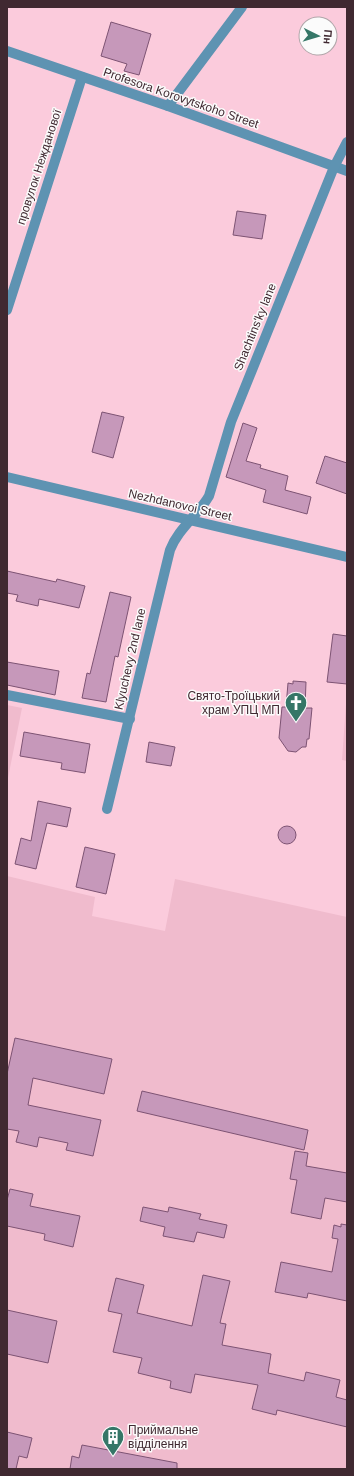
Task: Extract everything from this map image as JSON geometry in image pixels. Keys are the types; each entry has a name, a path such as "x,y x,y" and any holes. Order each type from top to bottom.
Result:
{"street":[{"path":"168,106 242,7"},
{"name":"Profesora Korovytskoho Street","path":"7,51 168,106 347,171"},
{"name":"провулок Нежданової","path":"7,310 82,77"},
{"name":"Shachtins'ky lane","path":"190,521 204,505 209,496 231,422 334,167 347,142"},
{"name":"Nezhdanovoi Street","path":"7,477 347,557"},
{"name":"Klyuchevy 2nd lane","path":"107,810 170,550 174,540 190,521"},
{"path":"7,695 130,719"}],"shaded area":[{"path":"347,690 347,761 342,760"},
{"path":"7,705 22,708 7,783"},
{"path":"7,876 95,897 92,916 165,931 175,879 347,917 347,1469 7,1469"}],"building":[{"path":"111,22 151,34 139,75 124,71 127,64 101,56"},
{"path":"237,211 266,215 262,239 233,235"},
{"path":"102,412 124,417 113,458 92,452"},
{"path":"243,423 257,428 246,461 261,465 260,468 288,476 285,490 311,497 307,514 263,502 266,490 226,477"},
{"path":"325,456 347,463 347,494 316,483"},
{"path":"7,571 56,582 57,579 85,586 79,608 39,599 38,606 16,601 18,595 7,593"},
{"path":"110,592 131,597 118,657 115,656 106,702 82,698 87,673 90,674"},
{"path":"333,634 347,636 347,684 327,682"},
{"path":"7,662 59,671 55,695 7,685"},
{"name":"Свято-Троїцький храм УПЦ МП","path":"293,681 306,682 305,708 312,708 309,739 307,739 306,747 302,747 296,752 288,751 279,738 282,707 286,707 288,683 293,684"},
{"path":"24,732 90,744 85,773 61,769 62,763 20,756"},
{"path":"149,742 175,747 171,766 146,762"},
{"path":"38,801 71,808 67,827 47,823 36,869 15,864 21,838 31,841"},
{"path":"287,826 293,829 296,835 293,841 287,844 281,841 278,835 281,829"},
{"path":"85,847 115,854 106,894 76,887"},
{"path":"15,1038 112,1059 104,1094 33,1078 28,1105 101,1120 93,1156 66,1150 68,1143 39,1137 37,1147 16,1142 19,1131 7,1129 7,1074"},
{"path":"142,1091 308,1130 304,1150 137,1111"},
{"path":"295,1151 308,1153 306,1166 347,1173 347,1202 325,1198 321,1219 291,1213 297,1180 290,1179"},
{"path":"10,1189 33,1194 30,1206 80,1216 73,1247 44,1240 45,1234 7,1226 7,1200"},
{"path":"143,1207 168,1212 169,1207 201,1214 199,1219 227,1225 224,1238 197,1232 194,1242 163,1236 165,1227 140,1221"},
{"path":"341,1224 347,1225 347,1301 308,1293 307,1298 275,1292 281,1262 332,1272 338,1239 332,1238 334,1225 341,1227"},
{"path":"203,1275 230,1281 220,1323 226,1324 222,1345 271,1354 268,1373 304,1381 306,1372 340,1380 336,1397 347,1400 347,1427 277,1410 276,1415 252,1409 258,1385 195,1374 191,1393 170,1388 171,1381 138,1373 142,1358 113,1352 122,1314 108,1311 116,1278 144,1285 137,1313 192,1326"},
{"path":"7,1310 57,1321 48,1363 7,1354"},
{"path":"7,1432 32,1438 27,1458 19,1456 16,1469 7,1469"},
{"name":"Приймальне відділення","path":"82,1445 177,1463 177,1469 70,1469 72,1456 79,1458"}],"place":[{"name":"Свято-Троїцький храм УПЦ МП","path":"296,722"},
{"name":"Приймальне відділення","path":"113,1456"}]}
